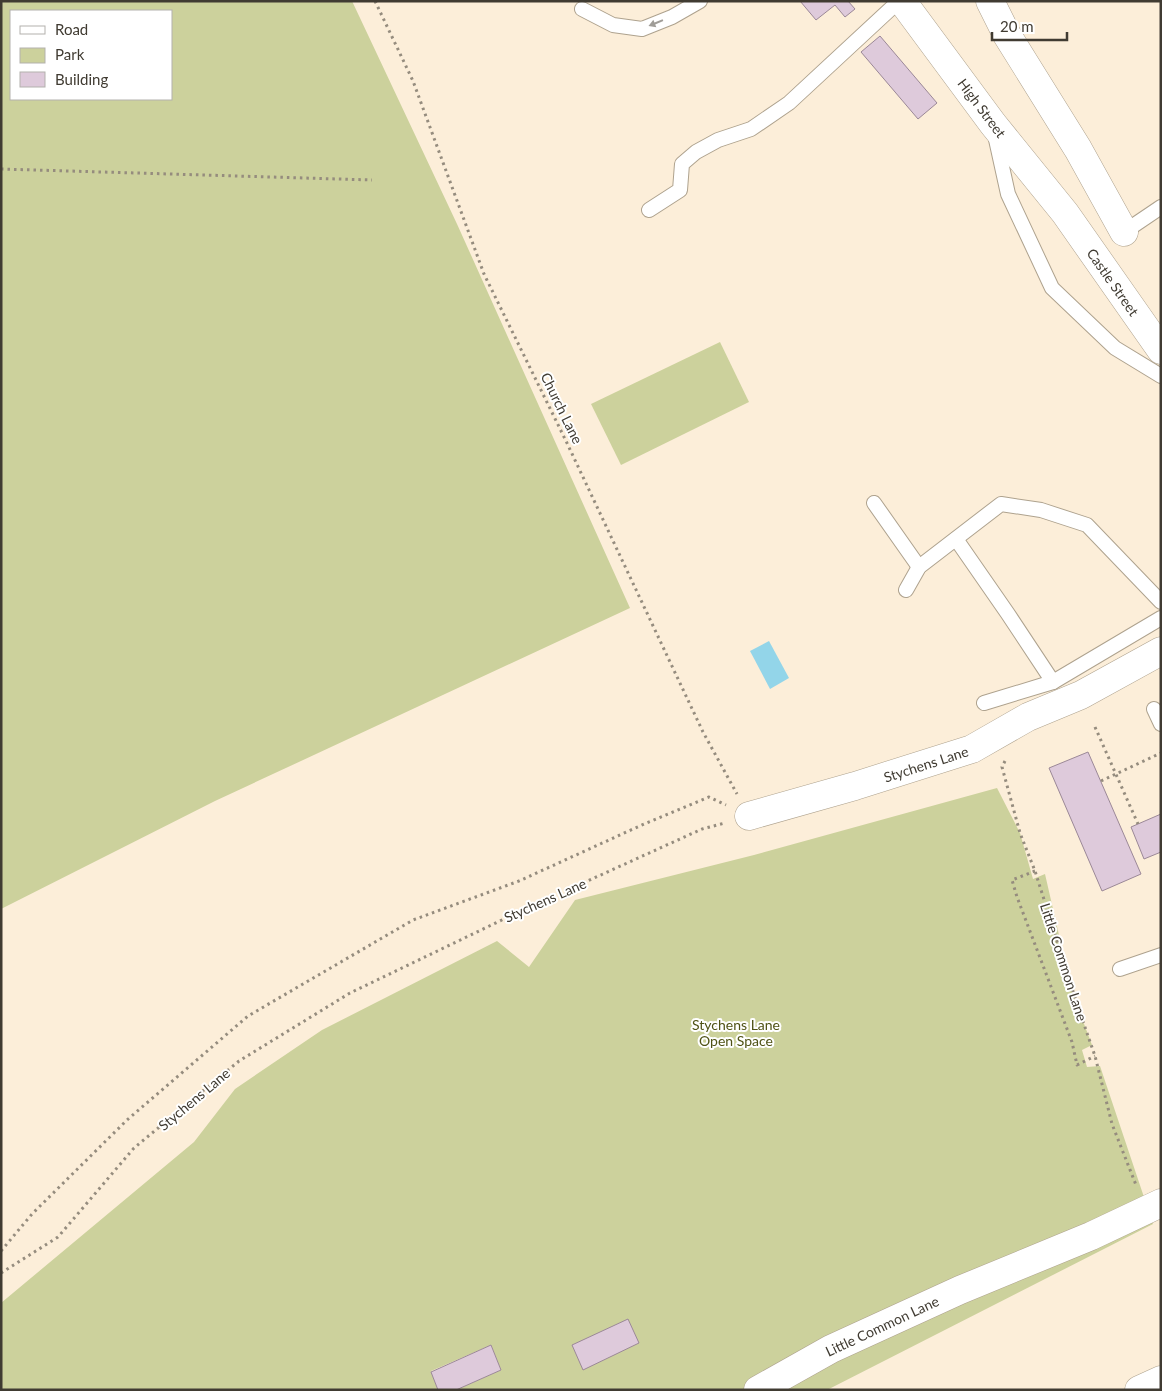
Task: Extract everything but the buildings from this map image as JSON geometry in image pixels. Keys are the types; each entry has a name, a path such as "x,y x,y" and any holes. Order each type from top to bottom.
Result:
{"street":[{"name":"High Street","path":"900,1 993,124 1065,213"},
{"path":"990,1 1007,35 1078,149 1124,232"},
{"name":"Castle Street","path":"1065,213 1161,350"},
{"name":"Stychens Lane","path":"750,816 855,786 972,749 1028,717 1081,694 1161,651"},
{"name":"Little Common Lane","path":"758,1390 831,1349 960,1290 1091,1236 1153,1206"},
{"path":"1138,1390 1161,1380"}],"lane":[{"path":"582,9 613,25 642,29 672,17 700,1"},
{"path":"649,210 680,190 682,164 696,152 718,140 750,129 789,103 900,1"},
{"path":"993,124 1008,194 1052,288 1115,348 1161,376"},
{"path":"1124,232 1161,207"},
{"path":"874,503 919,567"},
{"path":"906,590 919,567 1002,504 1041,510 1087,525 1161,602"},
{"path":"956,539 1053,682"},
{"path":"984,703 1053,682 1161,618"},
{"path":"1154,709 1161,724"},
{"path":"1120,969 1161,955"}],"path":[{"name":"Church Lane","path":"375,1 413,81 484,274 570,450 703,732 750,816"},
{"path":"1,169 372,180"},
{"path":"1095,727 1138,824"},
{"path":"1101,781 1161,753"},
{"name":"Little Common Lane","path":"1006,759 1002,767 1020,833 1035,871 1078,1010 1095,1056 1112,1124 1153,1206"},
{"path":"1,1251 32,1214 127,1120 248,1016 413,920 519,880 644,824 709,798 750,816"},
{"name":"Stychens Lane","path":"1,1273 58,1237 134,1148 239,1061 350,993 506,918 702,830 750,816"},
{"path":"1035,871 1012,880 1017,897 1072,1042 1077,1065 1095,1056"}],"green space":[{"path":"1,1 352,1 457,224 630,608 215,801 1,909"},
{"path":"720,342 749,402 621,465 591,404"},
{"name":"Stychens Lane Open Space","path":"997,788 1020,833 1033,879 1045,874 1072,992 1092,1045 1082,1050 1087,1067 1100,1066 1153,1224 827,1390 456,1390 501,1370 491,1345 431,1371 438,1390 1,1390 1,1303 194,1142 235,1089 322,1030 497,941 529,967 575,900 754,855"}],"water":[{"path":"769,641 789,678 770,689 750,651"}]}
